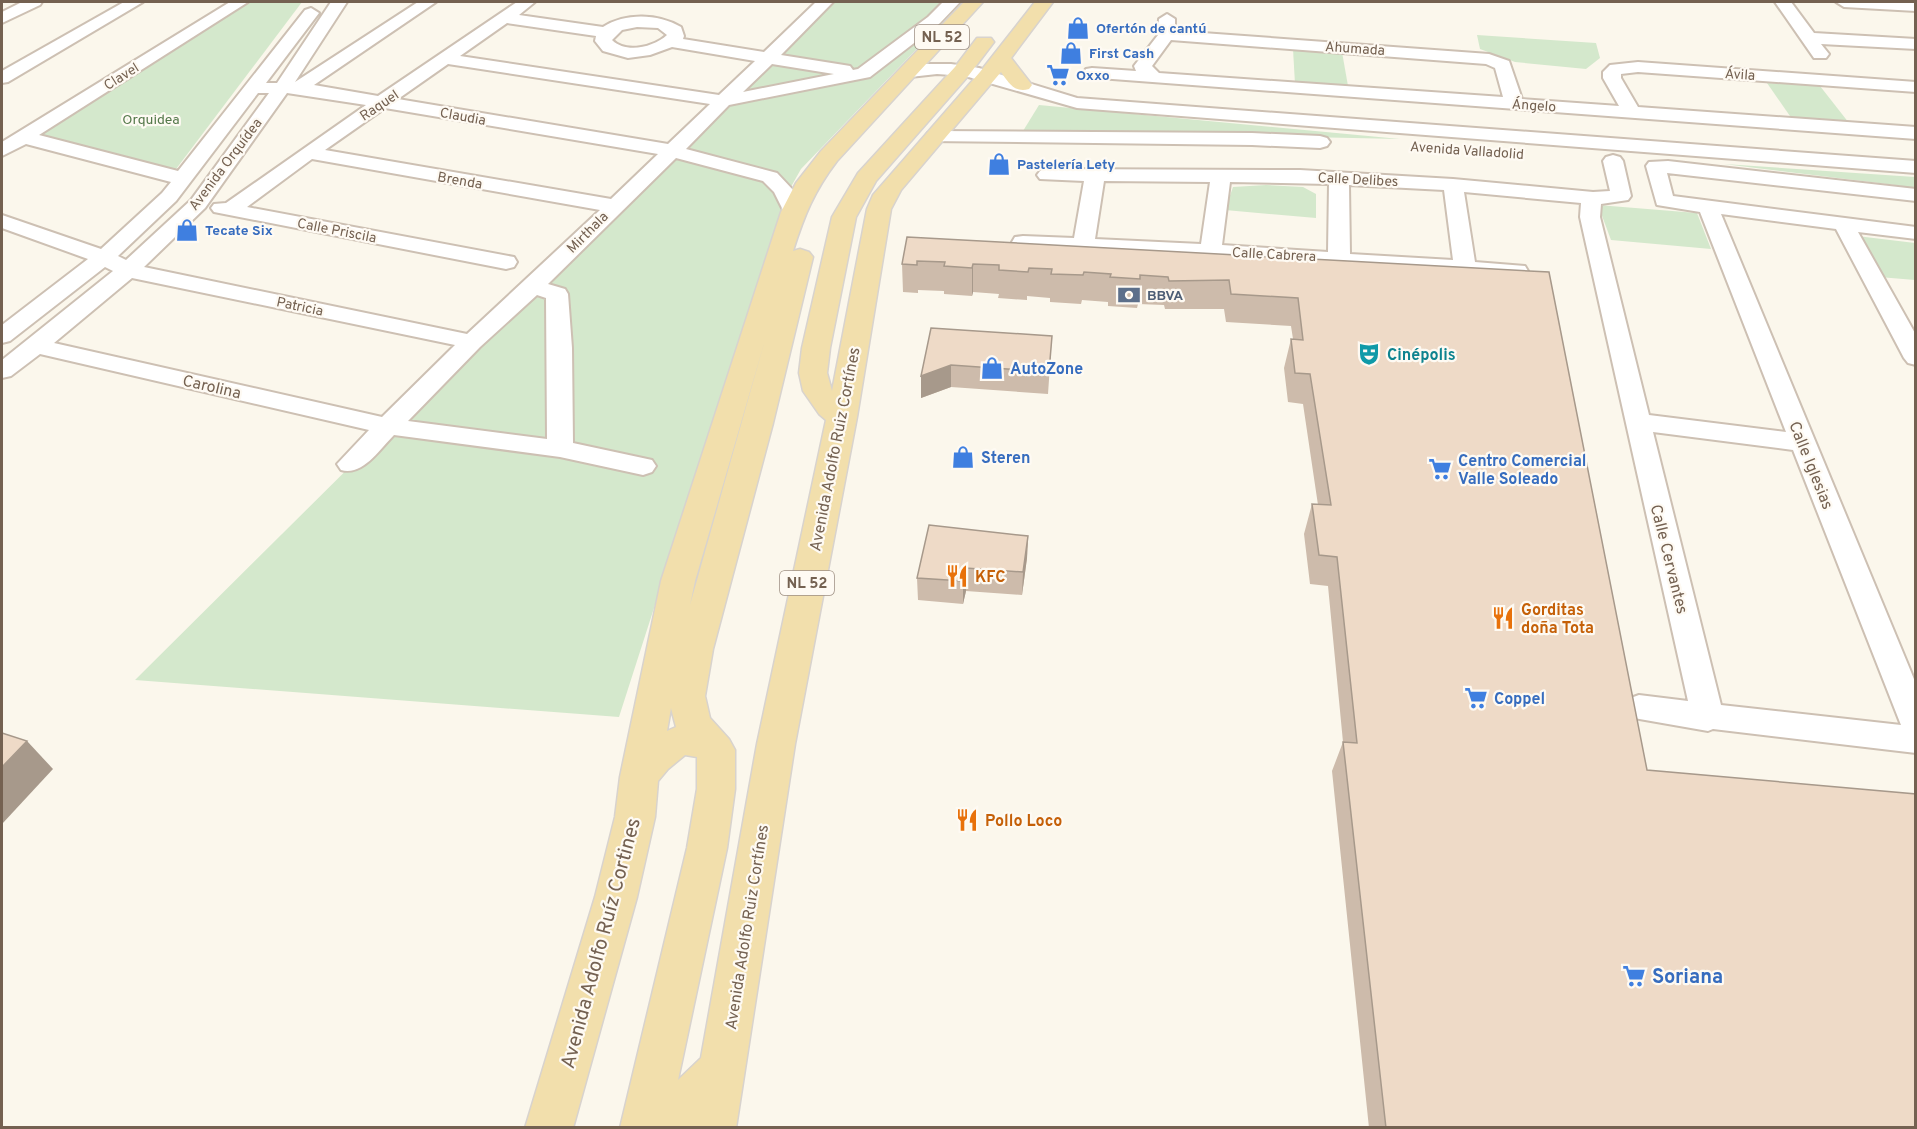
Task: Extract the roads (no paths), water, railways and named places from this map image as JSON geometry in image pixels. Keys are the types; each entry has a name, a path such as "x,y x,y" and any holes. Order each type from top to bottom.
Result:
{"main road":[{"name":"NL 52","path":"802,196 829,156 918,70 974,2"},
{"path":"572,1128 656,816 650,765 697,579 801,214 821,178 842,150 981,2"},
{"path":"644,1128 706,848 714,801 716,750 693,724 687,696 695,649 814,209 822,188 918,70 988,2"},
{"path":"842,417 829,408 817,391 813,373 816,348 844,217 866,178 983,68 1018,2"},
{"name":"Avenida Adolfo Ruiz Cortínes","path":"712,1128 778,734 842,417 879,209 885,195 935,137 983,68 1044,2"},
{"path":"983,68 1028,101"},
{"name":"Avenida Adolfo Ruíz Cortines","path":"549,1128 616,897 650,765 678,581 740,376 802,196"},
{"path":"650,765 680,740 690,738 708,743"},
{"path":"663,1128 722,1069"}],"street":[{"path":"2,18 34,2"},
{"path":"2,78 135,2"},
{"name":"Clavel","path":"2,150 240,2"},
{"name":"Avenida Orquídea","path":"4,332 104,257 169,197 319,2"},
{"name":"Avenida Orquídea","path":"2,371 128,270 198,204 291,88 339,2"},
{"path":"291,88 428,2"},
{"name":"Raquel","path":"231,209 527,2"},
{"name":"Mirthala","path":"350,464 472,342 533,286 825,2"},
{"path":"446,59 724,101 864,73 934,20 952,2"},
{"path":"1783,2 1839,81"},
{"path":"1844,2 1916,6"},
{"path":"505,18 607,33"},
{"path":"672,42 676,36 675,31 662,23 650,22 625,24 603,37 605,45 627,52 647,51 672,42 864,73"},
{"name":"Ahumada","path":"1153,76 1145,71 1143,66 1166,27 1489,59 1503,64 1514,104"},
{"path":"1809,38 1916,44"},
{"name":"Ávila","path":"1632,112 1611,78 1612,72 1616,69 1638,67 1916,87"},
{"path":"918,70 983,68"},
{"name":"Ángelo","path":"1092,73 1916,133"},
{"name":"Claudia","path":"254,88 291,88 672,151 770,177 802,196"},
{"path":"1306,89 1310,122"},
{"path":"1342,92 1342,134"},
{"path":"1016,137 1028,101"},
{"name":"Avenida Valladolid","path":"1028,101 1310,122 1342,134"},
{"path":"1811,126 1836,161"},
{"path":"1845,128 1873,164"},
{"name":"Avenida Valladolid","path":"935,137 1291,140 1342,134 1916,167"},
{"path":"23,136 184,179"},
{"path":"1252,139 1259,174"},
{"path":"1291,140 1300,176"},
{"name":"Avenida Valladolid","path":"1360,143 1485,150 1613,161 1916,195"},
{"name":"Brenda","path":"308,153 613,206"},
{"name":"Calle Delibes","path":"1047,175 1259,174 1454,185 1593,198 1621,196 1613,161"},
{"path":"1656,166 1664,201 1916,233"},
{"path":"1084,244 1095,175"},
{"path":"1211,251 1221,175"},
{"path":"770,177 783,190 802,196"},
{"path":"1339,179 1339,258"},
{"path":"1454,185 1465,267"},
{"path":"1872,190 1888,229"},
{"name":"Calle Priscila","path":"169,197 506,262"},
{"name":"Calle Cervantes","path":"1593,198 1590,217 1708,718"},
{"name":"Calle Iglesias","path":"1708,207 1916,723"},
{"name":"Patricia","path":"2,221 104,257 128,270 472,342"},
{"path":"1843,223 1916,358"},
{"name":"Calle Cabrera","path":"1023,242 1339,258 1517,272"},
{"path":"533,286 557,294 561,348 560,449"},
{"name":"Carolina","path":"36,346 387,426 560,449 643,466"},
{"path":"1637,422 1803,443"},
{"path":"1639,708 1708,718 1916,740"}],"place":[{"name":"Ofertón de cantú","path":"1078,28"},
{"name":"First Cash","path":"1071,53"},
{"name":"Oxxo","path":"1058,75"},
{"name":"Pastelería Lety","path":"999,164"},
{"name":"Tecate Six","path":"187,230"},
{"name":"BBVA","path":"1129,295"},
{"name":"Cinépolis","path":"1369,354"},
{"name":"AutoZone","path":"992,368"},
{"name":"Steren","path":"963,457"},
{"name":"Centro Comercial Valle Soleado","path":"1440,469"},
{"name":"KFC","path":"957,576"},
{"name":"Gorditas doña Tota","path":"1503,618"},
{"name":"Coppel","path":"1476,698"},
{"name":"Pollo Loco","path":"967,820"},
{"name":"Soriana","path":"1634,976"}],"park label":[{"name":"Orquidea","path":"151,119"}]}
